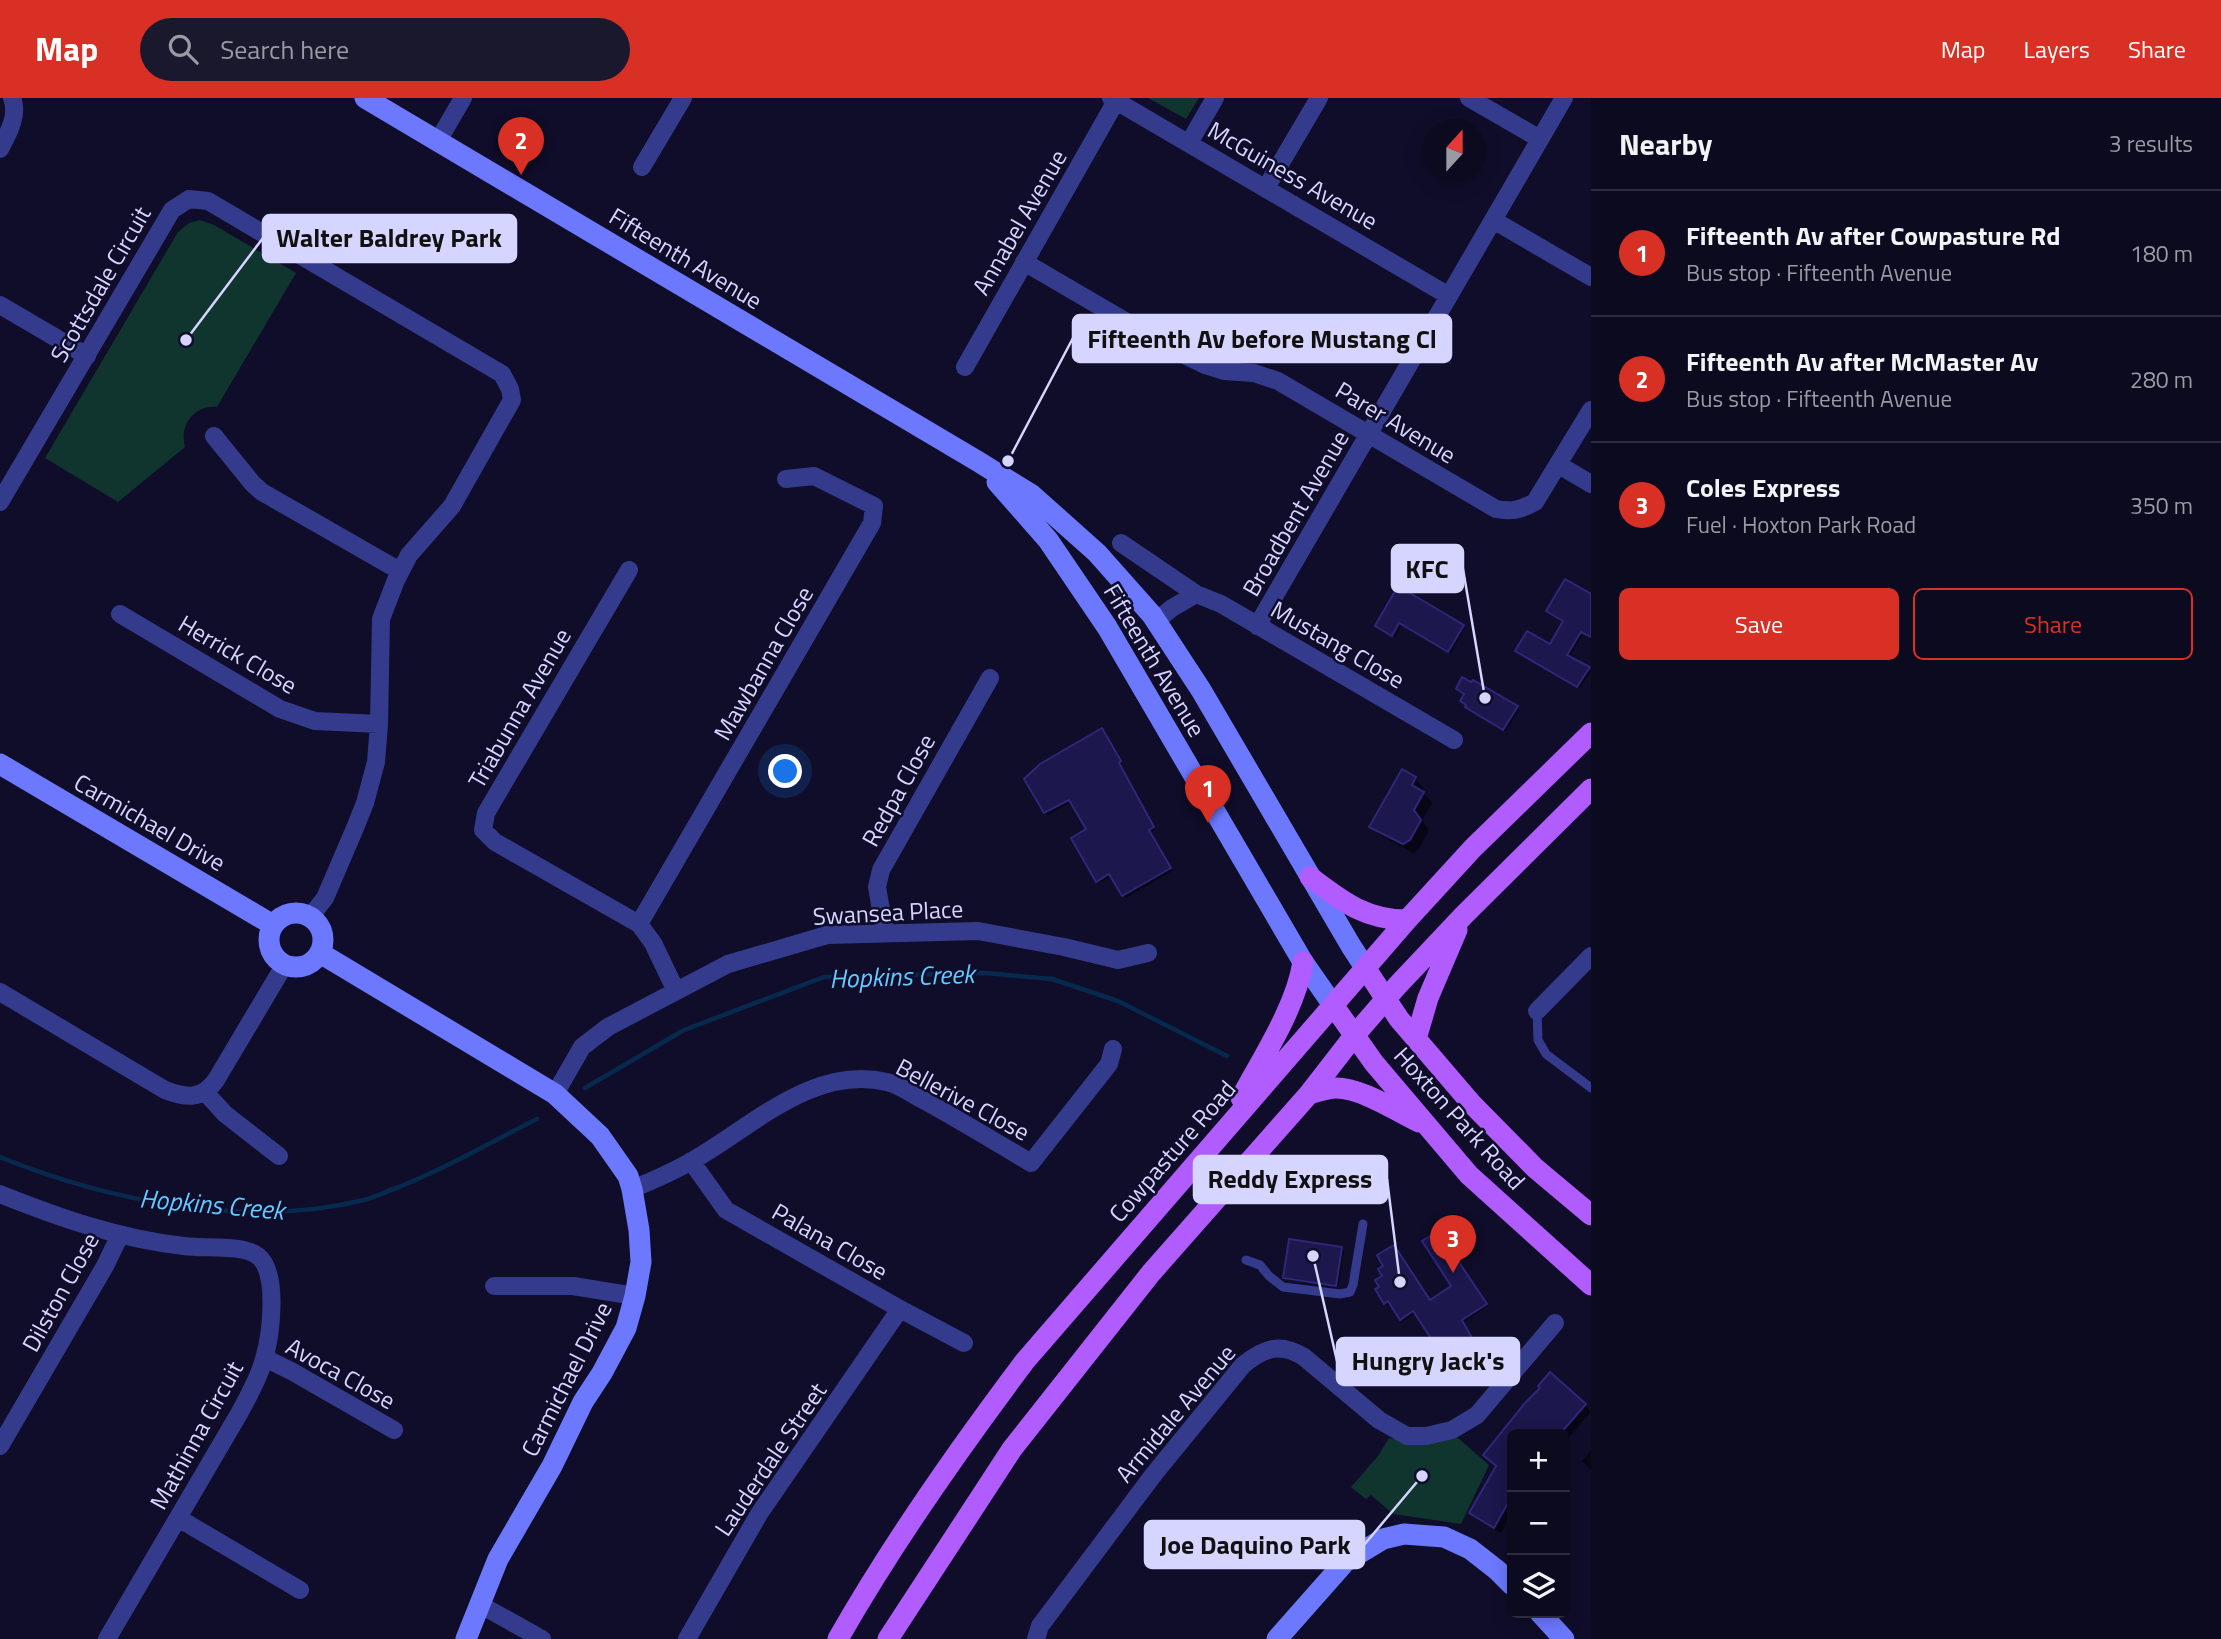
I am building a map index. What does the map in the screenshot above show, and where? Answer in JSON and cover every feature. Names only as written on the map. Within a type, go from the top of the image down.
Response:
[{"type":"main road","name":"Fifteenth Avenue","points":[[365,98],[1031,495],[1097,553],[1156,621],[1201,690],[1366,969]]},
{"type":"main road","name":"Fifteenth Avenue","points":[[979,462],[1048,540],[1107,627],[1303,962],[1333,1005]]},
{"type":"main road","name":"Cowpasture Road","points":[[838,1639],[887,1555],[1025,1361],[1407,920],[1473,848],[1591,733]]},
{"type":"main road","name":"Carmichael Drive","points":[[0,764],[274,925]]},
{"type":"main road","points":[[888,1639],[1012,1449],[1151,1273],[1309,1094],[1386,999],[1464,915],[1591,789]]},
{"type":"main road","points":[[1310,877],[1345,904],[1372,916],[1388,920],[1407,920]]},
{"type":"main road","points":[[288,914],[310,917],[322,932],[320,953],[306,965],[299,967],[285,964],[273,955],[270,947],[270,933],[274,925],[279,918],[288,914]]},
{"type":"main road","points":[[1416,1040],[1428,998],[1464,915]]},
{"type":"main road","name":"Carmichael Drive","points":[[320,953],[555,1094],[600,1136],[628,1177],[632,1189],[641,1246],[639,1279],[626,1328],[502,1552],[466,1639]]},
{"type":"main road","points":[[1222,1133],[1293,998],[1300,981],[1303,962]]},
{"type":"main road","name":"Hoxton Park Road","points":[[1366,969],[1399,1019],[1471,1103],[1526,1158],[1591,1215]]},
{"type":"main road","name":"Hoxton Park Road","points":[[1333,1005],[1374,1063],[1469,1175],[1591,1284]]},
{"type":"main road","points":[[1309,1094],[1334,1088],[1349,1090],[1427,1126]]},
{"type":"main road","points":[[1277,1639],[1345,1562],[1383,1539],[1404,1534],[1444,1537],[1470,1549],[1507,1580]]},
{"type":"main road","points":[[1545,1618],[1564,1639]]},
{"type":"street","points":[[0,149],[14,117],[15,105],[12,98]]},
{"type":"street","points":[[438,141],[463,98]]},
{"type":"street","points":[[642,167],[683,98]]},
{"type":"street","points":[[1189,143],[1215,98]]},
{"type":"street","points":[[1266,188],[1319,98]]},
{"type":"street","points":[[1469,98],[1540,139]]},
{"type":"street","name":"Broadbent Avenue","points":[[1257,625],[1564,98]]},
{"type":"street","name":"McGuiness Avenue","points":[[1114,100],[1449,296]]},
{"type":"street","name":"Annabel Avenue","points":[[965,367],[1114,100]]},
{"type":"street","name":"Scottsdale Circuit","points":[[0,502],[172,210],[189,199],[208,201],[502,374],[512,400],[452,506],[409,555],[381,619],[376,762],[365,803],[325,898],[310,917]]},
{"type":"street","points":[[1493,220],[1591,276]]},
{"type":"street","name":"Parer Avenue","points":[[1024,262],[1205,365],[1254,373],[1278,381],[1496,509],[1510,511],[1535,502],[1591,410]]},
{"type":"street","points":[[0,305],[87,356]]},
{"type":"street","points":[[214,436],[262,492],[400,572]]},
{"type":"street","points":[[1559,466],[1591,484]]},
{"type":"street","name":"Mawbanna Close","points":[[639,925],[872,523],[874,506],[814,477],[786,479]]},
{"type":"street","name":"Mustang Close","points":[[1121,543],[1196,594],[1220,604],[1454,740]]},
{"type":"street","name":"Triabunna Avenue","points":[[629,570],[486,813],[483,830],[495,842],[639,925],[653,943],[676,991]]},
{"type":"street","points":[[1156,621],[1196,594]]},
{"type":"street","name":"Herrick Close","points":[[120,614],[280,709],[315,721],[379,724]]},
{"type":"street","name":"Redpa Close","points":[[885,933],[877,887],[881,870],[990,678]]},
{"type":"street","name":"Swansea Place","points":[[555,1094],[582,1047],[608,1027],[728,964],[827,935],[978,931],[1118,960],[1148,953]]},
{"type":"street","points":[[1536,1011],[1591,956]]},
{"type":"street","points":[[0,992],[166,1090],[188,1096],[205,1093],[216,1080],[285,964]]},
{"type":"street","name":"Bellerive Close","points":[[632,1189],[691,1161],[797,1096],[842,1080],[889,1082],[1031,1163],[1109,1064],[1113,1049]]},
{"type":"street","points":[[205,1093],[225,1114],[279,1156]]},
{"type":"street","name":"Palana Close","points":[[691,1161],[726,1210],[900,1310],[964,1343]]},
{"type":"street","name":"Mathinna Circuit","points":[[0,1194],[73,1222],[120,1235],[186,1247],[243,1250],[257,1256],[267,1271],[271,1318],[265,1358],[259,1376],[107,1639]]},
{"type":"street","name":"Dilston Close","points":[[0,1446],[105,1266],[120,1235]]},
{"type":"street","points":[[494,1286],[573,1286],[635,1296]]},
{"type":"street","name":"Lauderdale Street","points":[[687,1639],[759,1514],[900,1310]]},
{"type":"street","name":"Armidale Avenue","points":[[1036,1639],[1040,1626],[1154,1474],[1243,1365],[1257,1353],[1275,1348],[1290,1349],[1304,1357],[1379,1420],[1407,1436],[1426,1436],[1452,1430],[1477,1415],[1555,1323]]},
{"type":"street","name":"Avoca Close","points":[[265,1358],[394,1430]]},
{"type":"street","points":[[178,1518],[300,1590]]},
{"type":"street","points":[[479,1604],[542,1639]]},
{"type":"lane","points":[[1536,1011],[1539,1044],[1546,1054],[1591,1088]]},
{"type":"lane","points":[[1246,1259],[1260,1265],[1283,1287],[1340,1294],[1349,1292],[1353,1285],[1363,1224]]},
{"type":"green space","points":[[1148,98],[1199,98],[1186,119]]},
{"type":"green space","points":[[200,220],[214,225],[296,273],[217,407],[201,409],[195,413],[186,424],[185,447],[118,502],[45,458],[178,232],[189,223]]},
{"type":"green space","points":[[1389,1438],[1417,1444],[1458,1438],[1489,1465],[1461,1524],[1393,1514],[1371,1495],[1366,1499],[1351,1487],[1378,1456]]},
{"type":"building","points":[[1565,579],[1591,594],[1591,637],[1581,632],[1567,655],[1590,667],[1577,687],[1515,651],[1527,631],[1550,644],[1563,621],[1546,611]]},
{"type":"building","points":[[1398,586],[1464,625],[1448,652],[1399,623],[1392,636],[1375,626]]},
{"type":"building","points":[[1462,677],[1471,682],[1473,680],[1518,706],[1503,730],[1465,707],[1460,701],[1464,694],[1456,689]]},
{"type":"building","points":[[1102,728],[1154,827],[1149,830],[1171,868],[1122,896],[1109,874],[1096,882],[1071,838],[1086,829],[1069,800],[1044,813],[1024,779],[1040,764]]},
{"type":"building","points":[[1402,769],[1416,777],[1412,785],[1424,792],[1414,810],[1421,820],[1410,840],[1403,844],[1369,827]]},
{"type":"building","points":[[1438,1231],[1487,1304],[1462,1320],[1472,1338],[1444,1358],[1413,1311],[1400,1320],[1388,1301],[1384,1304],[1375,1289],[1379,1287],[1375,1280],[1382,1276],[1378,1269],[1383,1266],[1377,1255],[1394,1245],[1430,1300],[1451,1286],[1422,1241]]},
{"type":"building","points":[[1289,1239],[1342,1247],[1336,1286],[1283,1278]]},
{"type":"building","points":[[1550,1372],[1586,1404],[1564,1429],[1507,1429],[1507,1505],[1494,1528],[1469,1513],[1496,1466],[1483,1455],[1540,1388],[1538,1386]]},
{"type":"waterway","name":"Hopkins Creek","points":[[585,1088],[684,1030],[824,977],[986,973],[1052,979],[1118,1001],[1227,1056]]},
{"type":"waterway","name":"Hopkins Creek","points":[[0,1157],[42,1173],[132,1198],[227,1211],[274,1212],[320,1208],[373,1197],[434,1172],[537,1119]]},
{"type":"place","name":"Fifteenth Av after McMaster Av","points":[[521,175]]},
{"type":"place","name":"Walter Baldrey Park","points":[[186,340]]},
{"type":"place","name":"Fifteenth Av before Mustang Cl","points":[[1008,461]]},
{"type":"place","name":"KFC","points":[[1485,698]]},
{"type":"place","name":"Fifteenth Av after Cowpasture Rd","points":[[1208,823]]},
{"type":"place","name":"Hungry Jack's","points":[[1313,1256]]},
{"type":"place","name":"Coles Express","points":[[1453,1273]]},
{"type":"place","name":"Reddy Express","points":[[1400,1282]]},
{"type":"place","name":"Joe Daquino Park","points":[[1422,1476]]}]
